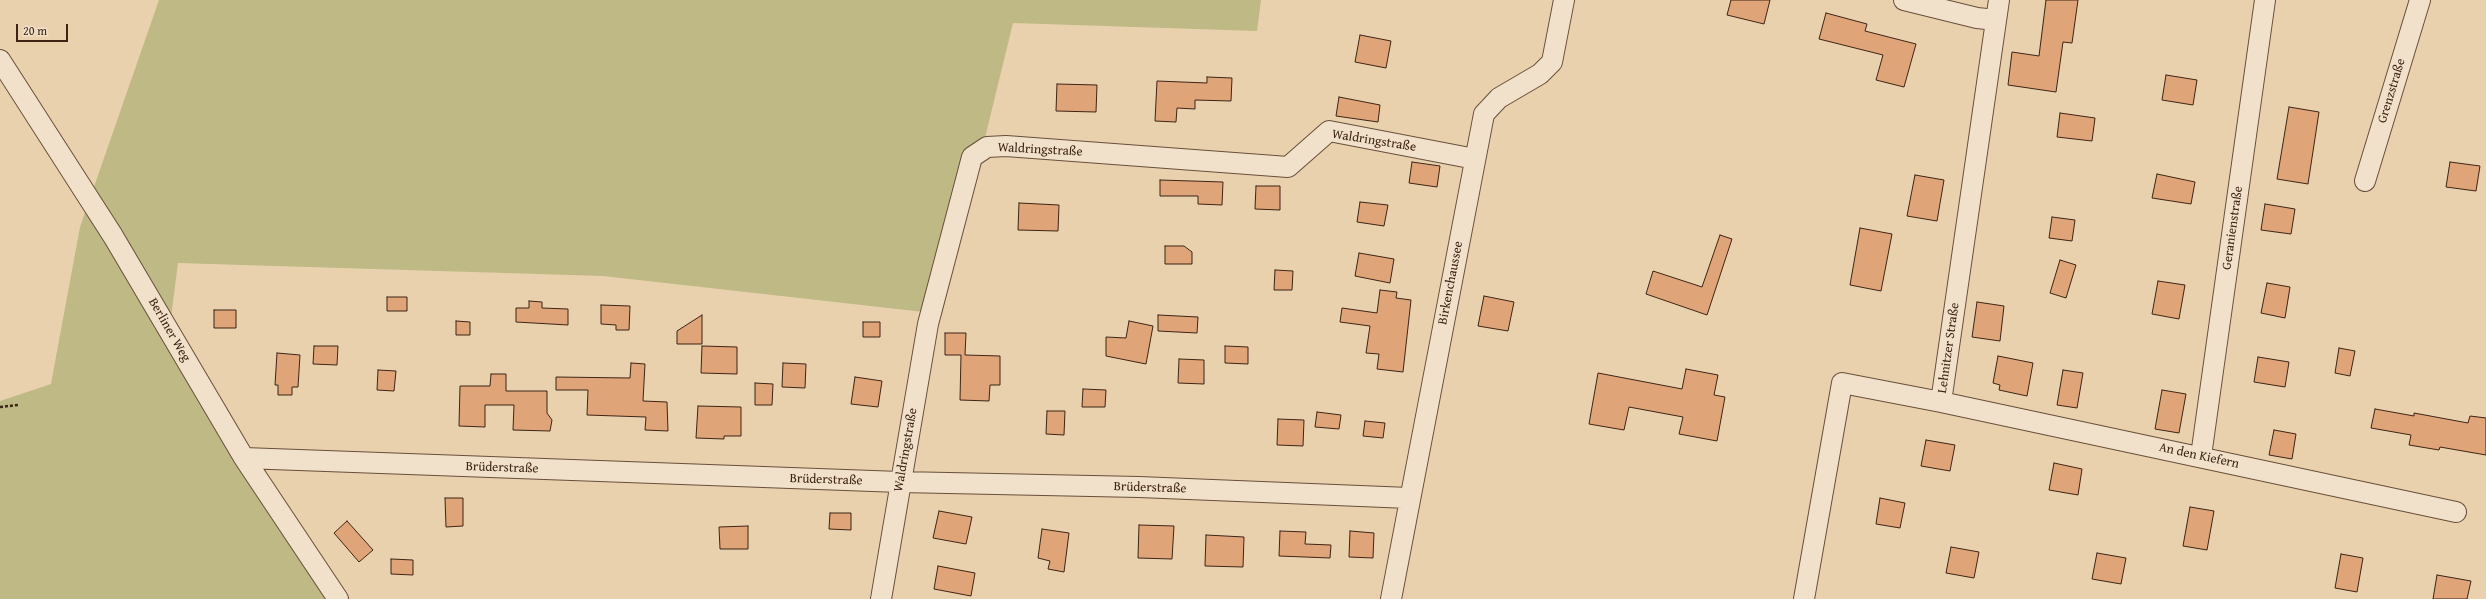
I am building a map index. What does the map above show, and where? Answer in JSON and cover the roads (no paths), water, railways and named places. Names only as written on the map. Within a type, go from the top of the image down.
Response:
[{"type":"street","name":"Birkenchaussee","points":[[1391,599],[1474,159],[1484,114],[1499,98],[1540,74],[1552,62],[1564,0]]},
{"type":"street","points":[[1904,0],[1977,18],[1996,20]]},
{"type":"street","name":"Lehnitzer Straße","points":[[1804,599],[1842,383],[1941,402],[1999,0]]},
{"type":"street","name":"Geranienstraße","points":[[2201,456],[2265,0]]},
{"type":"street","name":"Grenzstraße","points":[[2365,181],[2420,0]]},
{"type":"street","name":"Berliner Weg","points":[[0,60],[113,236],[244,458],[338,599]]},
{"type":"street","name":"Waldringstraße","points":[[881,599],[928,324],[972,157],[986,147],[1006,146],[1288,167],[1329,131],[1474,159]]},
{"type":"street","name":"An den Kiefern","points":[[1941,402],[2201,456],[2456,512]]},
{"type":"street","name":"Brüderstraße","points":[[244,458],[900,482],[1139,487],[1409,498]]}]
